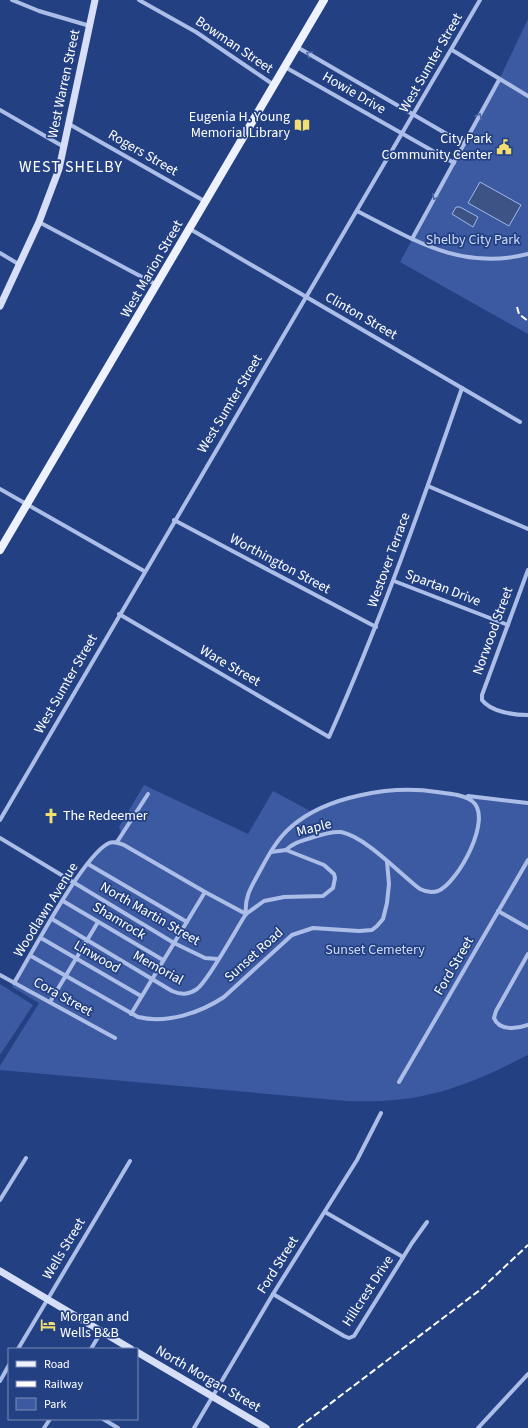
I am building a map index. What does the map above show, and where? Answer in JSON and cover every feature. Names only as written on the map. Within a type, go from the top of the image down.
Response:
[{"type":"main road","name":"West Warren Street","points":[[0,306],[20,265],[54,184],[64,147],[95,0]]},
{"type":"main road","name":"West Marion Street","points":[[0,550],[324,0]]},
{"type":"main road","points":[[0,1271],[129,1348]]},
{"type":"main road","name":"North Morgan Street","points":[[138,1353],[266,1428]]},
{"type":"street","points":[[12,0],[39,11],[90,26]]},
{"type":"street","name":"Bowman Street","points":[[139,0],[196,32],[274,85]]},
{"type":"street","name":"West Sumter Street","points":[[0,820],[144,571],[403,134],[480,0]]},
{"type":"street","name":"Howie Drive","points":[[297,47],[464,144]]},
{"type":"street","points":[[452,50],[499,80],[528,96]]},
{"type":"street","name":"Howie Drive","points":[[285,67],[454,163]]},
{"type":"street","points":[[412,239],[499,80]]},
{"type":"street","points":[[0,110],[64,147]]},
{"type":"street","name":"Rogers Street","points":[[69,124],[206,202]]},
{"type":"street","points":[[357,210],[412,239],[444,253],[471,258],[503,259],[528,254]]},
{"type":"street","points":[[39,222],[157,285]]},
{"type":"street","name":"Clinton Street","points":[[190,228],[520,422]]},
{"type":"street","points":[[0,253],[20,265]]},
{"type":"street","name":"Westover Terrace","points":[[329,737],[394,581],[462,388]]},
{"type":"street","points":[[428,486],[528,529]]},
{"type":"street","points":[[0,489],[144,571]]},
{"type":"street","name":"Worthington Street","points":[[174,520],[376,627]]},
{"type":"street","name":"Norwood Street","points":[[528,570],[484,686],[482,700],[485,704],[498,710],[528,715]]},
{"type":"street","name":"Spartan Drive","points":[[394,581],[508,625]]},
{"type":"street","name":"Ware Street","points":[[119,614],[329,737]]},
{"type":"street","points":[[246,914],[245,903],[248,894],[271,852],[283,835],[301,819],[323,806],[346,799],[382,792],[424,790],[528,803]]},
{"type":"street","points":[[148,794],[117,842],[246,914]]},
{"type":"street","name":"Maple","points":[[286,850],[294,843],[326,834],[340,832],[381,854],[388,862],[424,891],[436,891],[445,887],[458,870],[469,850],[479,825],[478,806],[471,799],[458,795]]},
{"type":"street","name":"North Martin Street","points":[[0,838],[174,943],[205,958],[218,959]]},
{"type":"street","name":"Woodlawn Avenue","points":[[14,983],[74,883],[88,864],[104,847],[117,842]]},
{"type":"street","points":[[246,914],[256,905],[274,898],[323,896],[331,891],[335,878],[332,870],[324,864],[286,850],[271,852]]},
{"type":"street","name":"Ford Street","points":[[399,1082],[528,860]]},
{"type":"street","name":"Sunset Road","points":[[30,956],[131,1014],[145,1019],[159,1019],[202,1010],[218,1001],[236,987],[292,934],[305,929],[317,928],[365,931],[377,926],[383,919],[387,903],[389,884],[388,862]]},
{"type":"street","points":[[88,864],[187,922]]},
{"type":"street","points":[[131,1014],[205,892]]},
{"type":"street","name":"Shamrock","points":[[63,901],[163,960]]},
{"type":"street","points":[[498,911],[528,928]]},
{"type":"street","name":"Memorial","points":[[52,919],[178,994],[190,993],[203,983],[246,914]]},
{"type":"street","points":[[50,1002],[98,922]]},
{"type":"street","name":"Linwood","points":[[41,938],[141,996]]},
{"type":"street","points":[[528,954],[494,1014],[495,1022],[501,1026],[514,1029],[528,1025]]},
{"type":"street","name":"Cora Street","points":[[0,975],[115,1038]]},
{"type":"street","name":"Ford Street","points":[[194,1428],[273,1294],[357,1160],[382,1113]]},
{"type":"street","points":[[0,1200],[26,1158]]},
{"type":"street","name":"Wells Street","points":[[19,1348],[130,1161]]},
{"type":"street","name":"Hillcrest Drive","points":[[273,1294],[349,1338],[354,1336],[360,1329],[403,1257],[325,1212]]},
{"type":"street","points":[[403,1257],[427,1222]]},
{"type":"street","points":[[92,1348],[101,1332]]},
{"type":"street","points":[[0,1381],[8,1367]]},
{"type":"street","points":[[478,1428],[528,1374]]},
{"type":"street","points":[[105,1420],[118,1428]]},
{"type":"green space","name":"Shelby City Park","points":[[528,19],[528,334],[400,262],[499,80]]},
{"type":"green space","name":"Sunset Cemetery","points":[[144,785],[248,834],[273,791],[312,812],[352,798],[398,790],[425,790],[528,803],[528,1055],[483,1077],[441,1092],[397,1100],[373,1101],[347,1101],[0,1070],[0,1066],[39,1003],[12,987],[74,883],[99,851],[122,835],[119,827]]},
{"type":"green space","points":[[0,984],[33,1005],[0,1055]]},
{"type":"shaded area","points":[[480,182],[521,205],[509,226],[468,203]]},
{"type":"shaded area","points":[[456,207],[460,207],[478,217],[473,227],[452,214]]},
{"type":"railway","points":[[517,307],[519,314],[528,321]]},
{"type":"railway","points":[[298,1428],[480,1290],[528,1245]]},
{"type":"place","name":"Eugenia H. Young Memorial Library","points":[[302,125]]},
{"type":"place","name":"City Park Community Center","points":[[504,147]]},
{"type":"place","name":"The Redeemer","points":[[51,816]]},
{"type":"place","name":"Morgan and Wells B&B","points":[[48,1325]]},
{"type":"district","name":"WEST SHELBY","points":[[71,167]]}]
